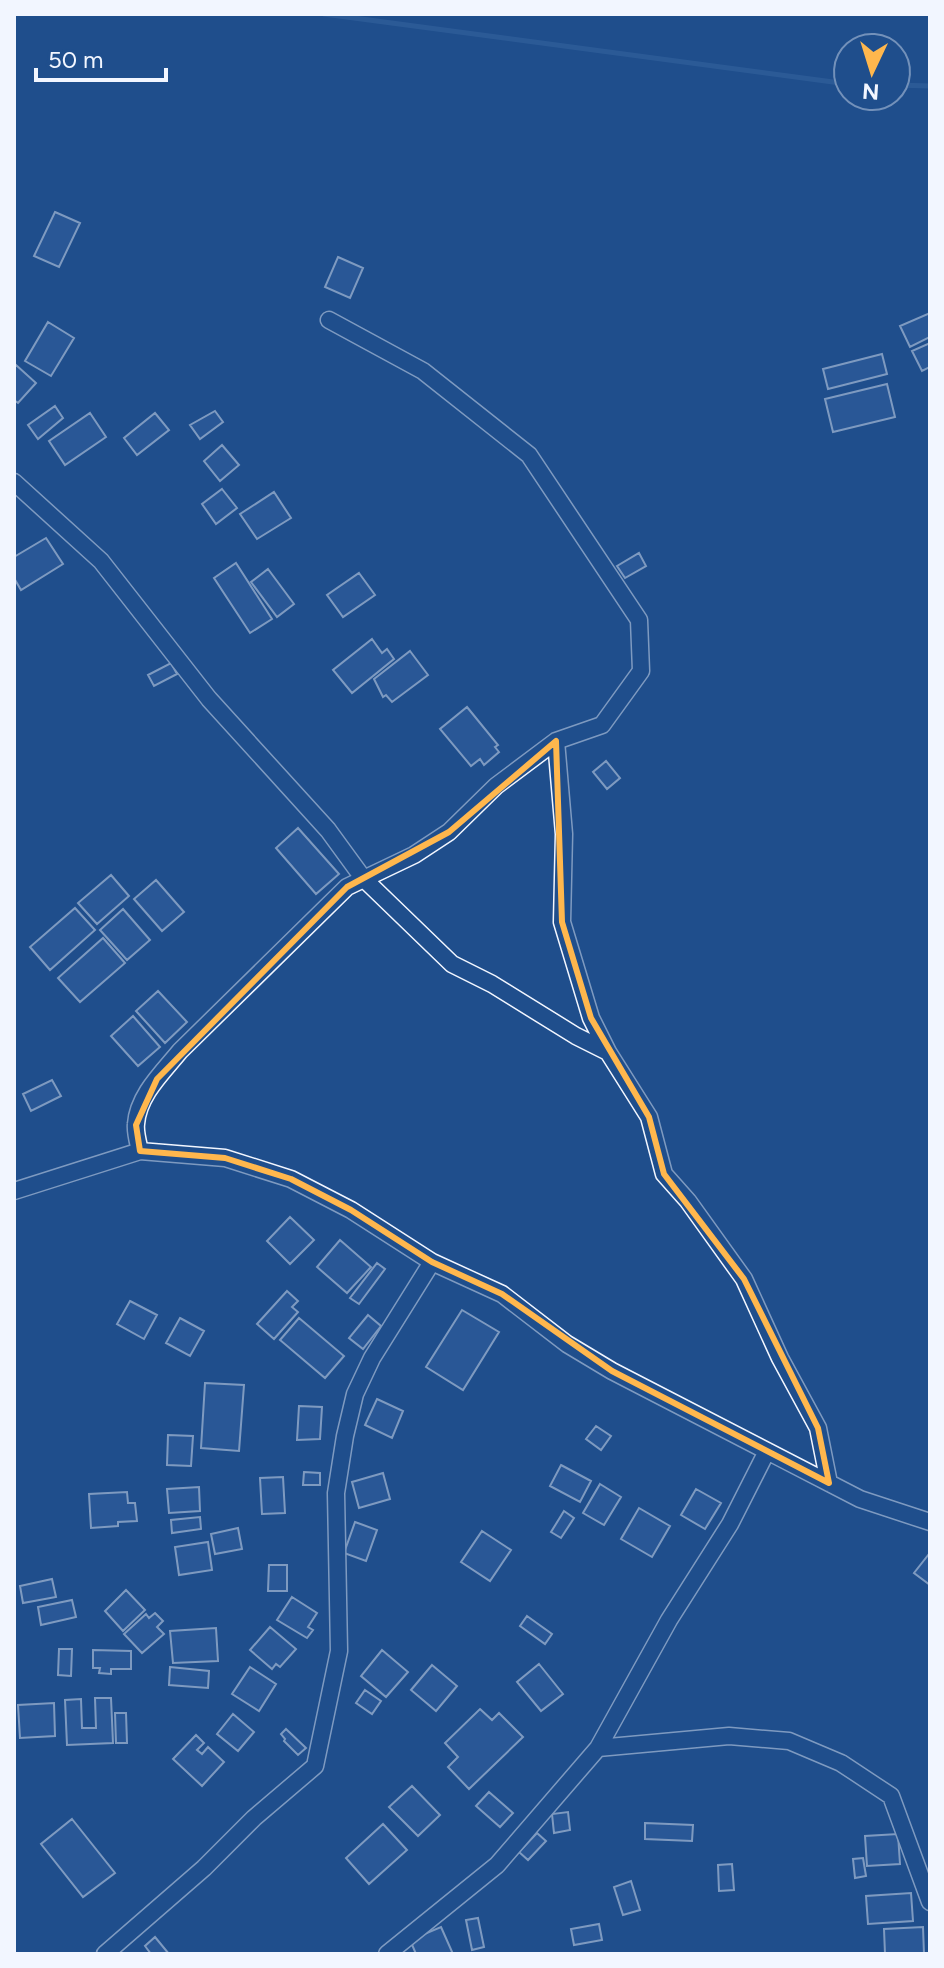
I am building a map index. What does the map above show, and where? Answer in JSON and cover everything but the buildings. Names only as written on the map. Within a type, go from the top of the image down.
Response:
[{"type":"street","points":[[140,1151],[136,1125],[142,1099],[180,1051],[347,887],[414,855],[449,832],[496,786],[556,741],[602,725],[641,671],[639,620],[529,455],[423,371],[329,320]]},
{"type":"street","points":[[14,482],[101,561],[209,699],[328,830],[363,878],[452,964],[608,1052]]},
{"type":"street","points":[[556,741],[564,848],[562,922],[591,1018],[608,1052],[649,1117],[664,1174],[688,1201],[744,1279],[780,1358],[818,1428],[829,1483]]},
{"type":"street","points":[[14,1191],[140,1151],[225,1158],[291,1179],[351,1210],[432,1262],[502,1294],[567,1344],[612,1371],[860,1499],[930,1522]]},
{"type":"street","points":[[105,1954],[315,1766],[339,1651],[336,1493],[345,1436],[355,1394],[372,1358],[432,1262]]},
{"type":"street","points":[[387,1954],[497,1865],[598,1748],[669,1620],[730,1524],[767,1451]]},
{"type":"street","points":[[598,1748],[729,1736],[789,1741],[841,1763],[891,1796],[930,1902]]},
{"type":"highlighted area","points":[[556,741],[562,922],[591,1018],[649,1117],[664,1174],[744,1279],[818,1428],[829,1483],[612,1371],[502,1294],[432,1262],[351,1210],[291,1179],[225,1158],[140,1151],[136,1125],[157,1079],[347,887],[449,832]]},
{"type":"waterway","points":[[324,14],[832,82]]},
{"type":"waterway","points":[[912,85],[930,86]]}]
